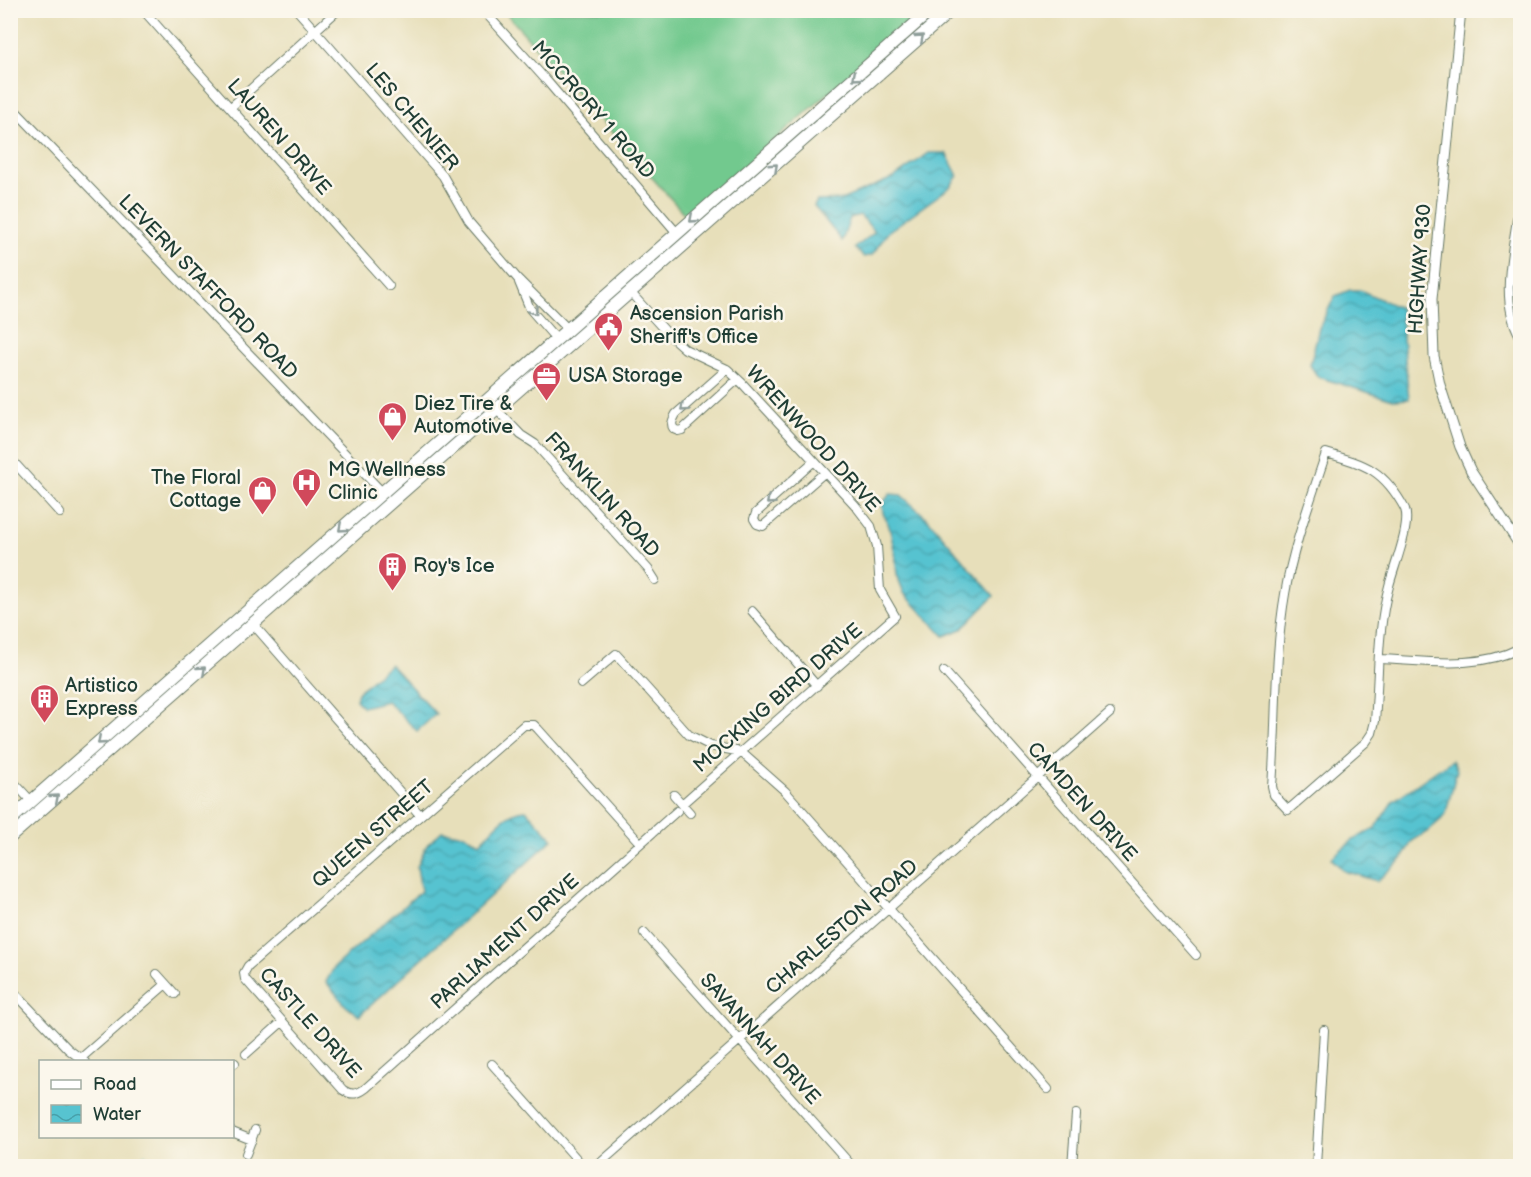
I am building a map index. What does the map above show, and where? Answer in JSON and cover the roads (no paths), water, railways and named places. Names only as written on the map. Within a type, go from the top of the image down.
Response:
[{"type":"main road","points":[[476,429],[488,410],[556,340],[931,10]]},
{"type":"main road","points":[[10,837],[498,411],[951,10]]},
{"type":"main road","points":[[721,213],[724,199],[748,178],[762,158]]},
{"type":"main road","points":[[631,293],[642,275],[678,243],[677,233]]},
{"type":"main road","points":[[10,820],[383,492],[564,343],[568,329]]},
{"type":"main road","points":[[357,533],[362,520],[383,500],[383,492]]},
{"type":"main road","points":[[272,608],[277,592],[291,580],[301,566]]},
{"type":"main road","points":[[10,829],[33,808],[31,801]]},
{"type":"street","name":"LAUREN DRIVE","points":[[143,10],[389,286]]},
{"type":"street","name":"LES CHENIER","points":[[297,10],[444,176],[469,222],[517,278],[568,329]]},
{"type":"street","points":[[231,107],[338,10]]},
{"type":"street","name":"MCCRORY 1 ROAD","points":[[483,10],[677,233]]},
{"type":"street","name":"HIGHWAY 930","points":[[1461,10],[1432,300],[1434,356],[1440,385],[1460,447],[1471,471],[1521,546]]},
{"type":"street","name":"LEVERN STAFFORD ROAD","points":[[10,105],[383,492]]},
{"type":"street","points":[[1521,188],[1509,305],[1513,324],[1521,336]]},
{"type":"street","name":"LES CHENIER","points":[[517,278],[530,309],[556,340]]},
{"type":"street","name":"WRENWOOD DRIVE","points":[[631,293],[668,334],[685,349],[727,369],[738,379],[855,505],[871,526],[877,546],[880,590],[895,616]]},
{"type":"street","points":[[727,369],[676,414],[672,421],[674,430],[682,430],[738,379]]},
{"type":"street","name":"FRANKLIN ROAD","points":[[498,411],[566,476],[648,569],[655,580]]},
{"type":"street","points":[[1326,453],[1377,471],[1389,482],[1407,514],[1406,528],[1383,610],[1380,659],[1372,733],[1366,742],[1288,810],[1274,795],[1272,786],[1279,639],[1289,573],[1326,453]]},
{"type":"street","points":[[10,458],[60,513]]},
{"type":"street","points":[[813,462],[756,513],[754,519],[757,524],[764,526],[824,473]]},
{"type":"street","points":[[752,611],[818,686]]},
{"type":"street","name":"MOCKING BIRD DRIVE","points":[[680,808],[895,616]]},
{"type":"street","points":[[254,624],[420,815]]},
{"type":"street","points":[[1380,659],[1472,662],[1499,658],[1521,648]]},
{"type":"street","points":[[581,684],[616,654],[689,735],[711,746],[741,752],[785,791],[1048,1089]]},
{"type":"street","name":"CAMDEN DRIVE","points":[[944,671],[1196,955]]},
{"type":"street","name":"CHARLESTON ROAD","points":[[597,1167],[1110,712]]},
{"type":"street","name":"QUEEN STREET","points":[[244,973],[248,966],[519,728],[528,724],[538,729],[640,843]]},
{"type":"street","points":[[10,778],[31,801]]},
{"type":"street","points":[[674,795],[680,808],[690,813]]},
{"type":"street","name":"PARLIAMENT DRIVE","points":[[353,1094],[366,1088],[680,808]]},
{"type":"street","name":"SAVANNAH DRIVE","points":[[644,933],[852,1167]]},
{"type":"street","name":"CASTLE DRIVE","points":[[244,973],[248,985],[343,1090],[353,1094]]},
{"type":"street","points":[[157,974],[175,994]]},
{"type":"street","points":[[10,988],[82,1060],[166,984]]},
{"type":"street","points":[[246,1054],[282,1022]]},
{"type":"street","points":[[1316,1167],[1324,1030]]},
{"type":"street","points":[[492,1064],[583,1167]]},
{"type":"street","points":[[1072,1167],[1076,1114]]},
{"type":"street","points":[[246,1154],[255,1130]]},
{"type":"street","points":[[234,1133],[252,1140]]},
{"type":"water","points":[[929,153],[946,153],[958,176],[949,188],[889,231],[872,255],[864,257],[855,248],[875,232],[860,215],[850,218],[842,241],[814,206],[817,201],[841,200],[893,178]]},
{"type":"water","points":[[1350,290],[1360,290],[1400,308],[1409,399],[1393,400],[1318,377],[1310,365],[1319,328],[1335,296]]},
{"type":"water","points":[[890,494],[901,495],[928,519],[994,596],[962,629],[944,636],[904,593],[897,575],[889,526],[883,513],[882,504]]},
{"type":"water","points":[[390,664],[436,714],[417,731],[387,701],[363,707],[356,700],[358,692]]},
{"type":"water","points":[[1452,760],[1457,770],[1445,816],[1427,832],[1412,841],[1402,859],[1377,881],[1344,871],[1331,858],[1353,840],[1375,828],[1393,801]]},
{"type":"water","points":[[526,810],[553,839],[359,1016],[346,1006],[326,982],[335,966],[421,891],[417,867],[427,845],[442,831],[466,835],[480,843],[506,817]]},
{"type":"waterway","points":[[130,1166],[145,1155]]},
{"type":"place","name":"Ascension Parish Sheriff's Office","points":[[609,352]]},
{"type":"place","name":"USA Storage","points":[[547,402]]},
{"type":"place","name":"Diez Tire & Automotive","points":[[393,442]]},
{"type":"place","name":"MG Wellness Clinic","points":[[307,508]]},
{"type":"place","name":"The Floral Cottage","points":[[262,516]]},
{"type":"place","name":"Roy's Ice","points":[[392,592]]},
{"type":"place","name":"Artistico Express","points":[[44,724]]}]
